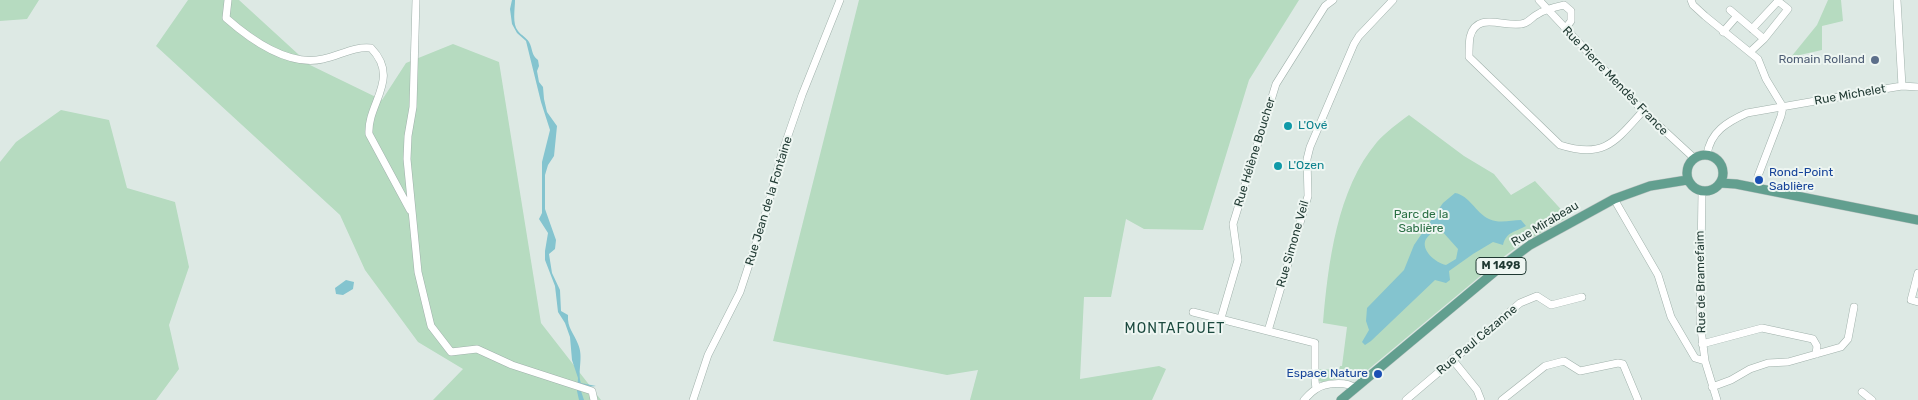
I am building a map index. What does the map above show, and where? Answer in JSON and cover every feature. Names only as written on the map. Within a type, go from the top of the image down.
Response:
[{"type":"main road","points":[[1707,155],[1713,157],[1722,166],[1723,178],[1712,190],[1702,192],[1693,188],[1687,180],[1687,168],[1694,158],[1707,155]]},
{"type":"main road","name":"Rue Mirabeau","points":[[1341,400],[1498,269],[1530,245],[1650,186],[1687,180]]},
{"type":"main road","points":[[1720,183],[1736,184],[1918,220]]},
{"type":"street","points":[[228,0],[226,18],[246,35],[296,60],[308,62],[321,60],[362,47],[371,48],[378,55],[382,63],[382,92],[369,124],[369,134],[412,215]]},
{"type":"street","points":[[416,0],[413,107],[408,136],[407,159],[418,272],[431,326],[451,352],[477,349],[546,378],[586,388],[592,391],[594,400]]},
{"type":"street","name":"Rue Jean de la Fontaine","points":[[695,399],[708,356],[740,292],[799,104],[840,0]]},
{"type":"street","name":"Rue Hélène Boucher","points":[[1221,318],[1238,260],[1233,224],[1276,84],[1325,6],[1333,0]]},
{"type":"street","name":"Rue Simone Veil","points":[[1268,331],[1308,196],[1307,159],[1310,147],[1354,44],[1359,36],[1393,0]]},
{"type":"street","name":"Rue Pierre Mendès France","points":[[1539,0],[1643,112],[1694,158]]},
{"type":"street","points":[[1691,0],[1693,6],[1758,59],[1766,79],[1783,107],[1758,176]]},
{"type":"street","points":[[1897,0],[1902,86]]},
{"type":"street","points":[[1750,52],[1764,39],[1788,8],[1778,1],[1752,29]]},
{"type":"street","points":[[1565,29],[1571,21],[1571,11],[1564,2],[1538,14],[1527,23],[1516,25],[1491,21],[1479,24],[1470,36],[1469,57],[1560,145],[1576,150],[1602,149],[1620,137],[1643,112]]},
{"type":"street","points":[[1730,10],[1764,39]]},
{"type":"street","points":[[1723,32],[1737,16]]},
{"type":"street","name":"Rue Michelet","points":[[1707,155],[1708,148],[1718,130],[1730,120],[1747,113],[1902,86],[1918,87]]},
{"type":"street","name":"Rue de Bramefaim","points":[[1702,192],[1699,302],[1702,344],[1705,361],[1717,400]]},
{"type":"street","points":[[1616,203],[1658,275],[1671,317],[1695,358],[1705,361]]},
{"type":"street","points":[[1918,272],[1911,300],[1918,302]]},
{"type":"street","name":"Rue Paul Cézanne","points":[[1406,400],[1520,303],[1537,296],[1551,304],[1582,297]]},
{"type":"street","points":[[1712,386],[1731,380],[1768,363],[1788,362],[1841,347],[1848,338],[1854,307]]},
{"type":"street","points":[[1192,312],[1315,343],[1316,389]]},
{"type":"street","points":[[1702,344],[1762,328],[1813,339],[1817,346],[1816,354]]},
{"type":"street","points":[[1452,359],[1477,390],[1481,400]]},
{"type":"street","points":[[1502,400],[1545,366],[1564,362],[1580,371],[1618,363],[1623,364],[1638,400]]},
{"type":"street","points":[[1304,400],[1316,389],[1345,383],[1355,388]]},
{"type":"street","points":[[1862,392],[1872,400]]},
{"type":"green space","points":[[0,0],[39,0],[27,19],[0,21]]},
{"type":"green space","points":[[188,0],[239,0],[310,65],[382,100],[406,63],[453,44],[499,62],[541,323],[601,400],[433,400],[463,369],[418,342],[365,270],[340,215],[156,46]]},
{"type":"green space","points":[[859,0],[1299,0],[1249,80],[1203,230],[1144,229],[1126,219],[1111,297],[1084,297],[1080,379],[1159,366],[1166,369],[1152,400],[970,400],[978,370],[947,375],[773,341]]},
{"type":"green space","points":[[1828,0],[1841,0],[1843,21],[1822,26],[1822,50],[1791,57],[1817,25]]},
{"type":"green space","points":[[61,110],[109,120],[127,188],[175,202],[189,267],[169,325],[179,369],[156,400],[0,400],[0,162],[16,142]]},
{"type":"green space","name":"Parc de la Sablière","points":[[1409,115],[1464,156],[1494,174],[1511,195],[1535,181],[1568,217],[1521,244],[1502,258],[1364,373],[1322,382],[1319,381],[1318,369],[1339,370],[1340,366],[1342,366],[1347,327],[1323,323],[1332,252],[1344,204],[1352,182],[1363,161],[1388,131]]},
{"type":"water","points":[[512,0],[515,0],[514,20],[516,28],[527,39],[533,54],[538,60],[539,66],[537,71],[539,82],[543,87],[547,112],[557,126],[554,156],[548,165],[545,175],[545,209],[556,240],[555,249],[549,254],[552,273],[560,290],[561,311],[568,315],[570,327],[580,349],[581,383],[596,386],[580,388],[584,400],[579,400],[577,391],[578,378],[572,360],[570,337],[565,323],[558,312],[555,286],[545,260],[548,233],[539,219],[542,213],[542,162],[550,130],[526,41],[517,33],[512,24],[510,9]]},
{"type":"water","points":[[1455,193],[1460,194],[1489,219],[1501,222],[1521,220],[1526,226],[1506,237],[1503,245],[1493,242],[1449,271],[1450,280],[1446,283],[1435,280],[1365,345],[1362,342],[1369,330],[1366,321],[1367,308],[1404,270],[1414,245],[1443,203]],"holes":[[[1434,229],[1441,230],[1458,249],[1456,259],[1446,265],[1434,259],[1425,247],[1426,239]]]},
{"type":"water","points":[[346,280],[354,282],[353,289],[343,295],[336,294],[335,288]]},
{"type":"place","name":"Romain Rolland","points":[[1875,60]]},
{"type":"place","name":"L'Ové","points":[[1288,126]]},
{"type":"place","name":"L'Ozen","points":[[1278,166]]},
{"type":"place","name":"Rond-Point Sablière","points":[[1759,180]]},
{"type":"place","name":"Espace Nature","points":[[1378,374]]},
{"type":"district","name":"MONTAFOUET","points":[[1175,329]]}]
